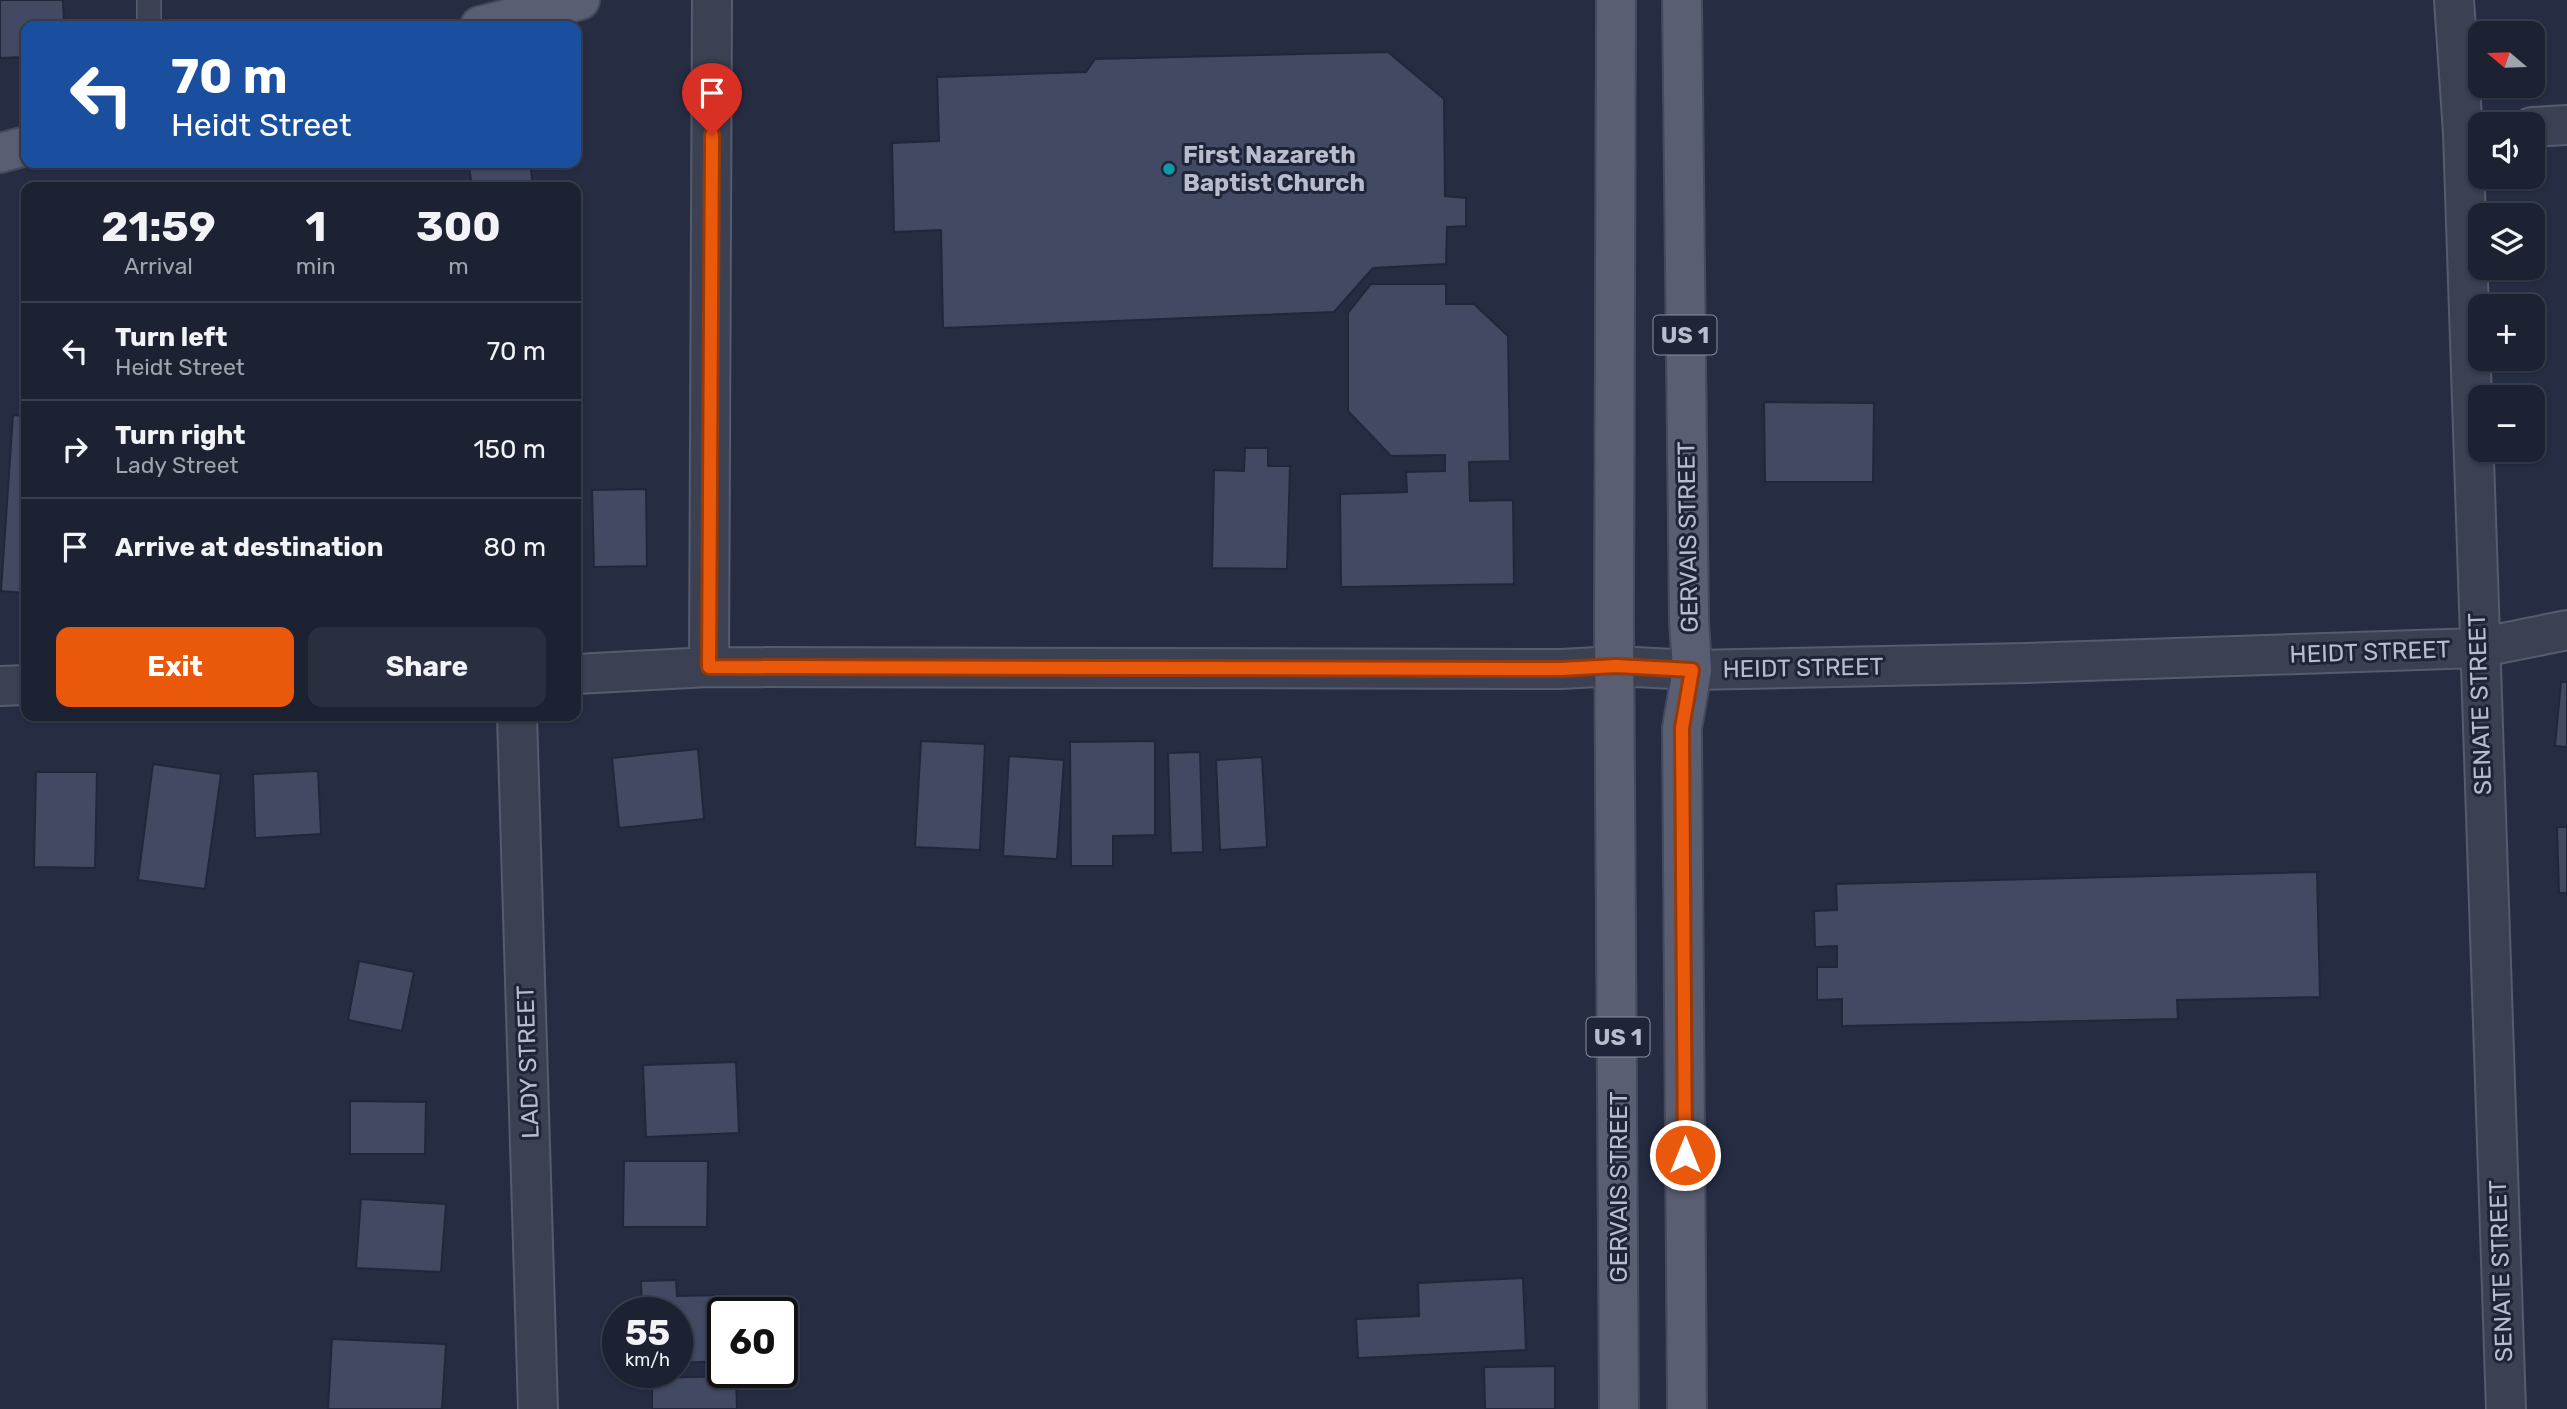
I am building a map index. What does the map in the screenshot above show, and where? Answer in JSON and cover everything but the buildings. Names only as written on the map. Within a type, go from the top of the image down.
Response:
[{"type":"main road","points":[[499,21],[580,0]]},
{"type":"main road","name":"GERVAIS STREET","points":[[1616,0],[1619,1409]]},
{"type":"main road","name":"GERVAIS STREET","points":[[1682,0],[1689,621],[1692,670],[1682,728],[1687,1409]]},
{"type":"main road","points":[[0,153],[21,147]]},
{"type":"street","points":[[709,667],[712,0]]},
{"type":"street","name":"SENATE STREET","points":[[2454,0],[2468,112]]},
{"type":"street","points":[[2545,126],[2567,125]]},
{"type":"street","name":"SENATE STREET","points":[[2472,189],[2478,648],[2506,1409]]},
{"type":"street","name":"HEIDT STREET","points":[[581,674],[709,667],[1561,669],[1616,666],[1692,670],[2198,659],[2478,648],[2567,629]]},
{"type":"street","points":[[0,686],[21,685]]},
{"type":"street","name":"LADY STREET","points":[[517,721],[538,1409]]},
{"type":"lane","points":[[149,0],[149,21]]},
{"type":"place","name":"First Nazareth Baptist Church","points":[[1169,169]]},
{"type":"route","points":[[712,135],[709,667],[1561,669],[1616,666],[1692,670],[1682,728],[1685,1155]]}]
